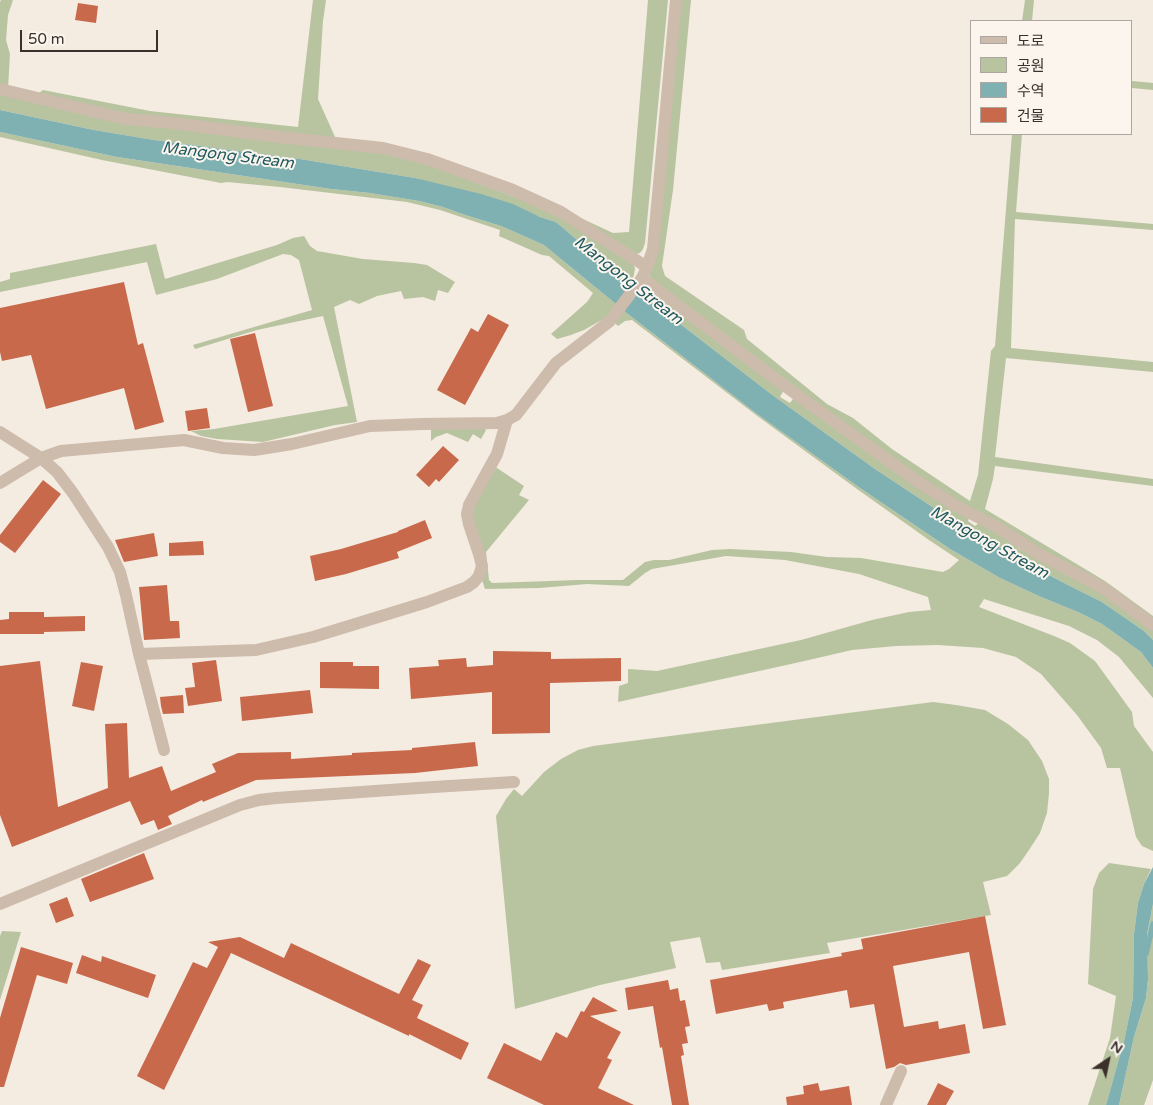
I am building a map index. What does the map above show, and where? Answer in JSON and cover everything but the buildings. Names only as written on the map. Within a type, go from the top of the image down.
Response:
[{"type":"street","points":[[0,483],[41,458],[61,452],[184,440],[223,448],[254,450],[292,444],[370,426],[497,423],[516,415],[556,363],[610,321],[642,277],[652,249],[676,0]]},
{"type":"street","points":[[0,90],[126,119],[383,148],[427,159],[513,190],[561,212],[642,277],[782,384],[914,479],[956,506],[999,528],[1037,553],[1103,588],[1153,625]]},
{"type":"street","points":[[139,654],[256,650],[313,637],[427,602],[467,587],[480,576],[482,566],[468,524],[467,514],[497,454],[507,420]]},
{"type":"street","points":[[0,432],[41,458],[57,472],[108,547],[120,572],[164,750]]},
{"type":"street","points":[[0,904],[240,805],[259,800],[514,782]]},
{"type":"street","points":[[886,1105],[901,1070]]},
{"type":"green space","points":[[1,0],[13,0],[8,15],[6,40],[10,54],[8,89],[0,87]]},
{"type":"green space","points":[[313,0],[326,0],[318,99],[336,139],[162,120],[35,96],[43,90],[150,111],[298,127]]},
{"type":"green space","points":[[648,0],[668,0],[645,243],[640,253],[636,254],[570,213],[613,233],[629,232]]},
{"type":"green space","points":[[677,0],[691,0],[673,190],[662,266],[665,276],[744,330],[747,339],[827,404],[853,418],[892,449],[970,501],[978,475],[991,351],[995,346],[1012,135],[1022,135],[1016,212],[1153,224],[1153,230],[1015,219],[1011,348],[1153,362],[1153,372],[1006,358],[995,457],[1153,479],[1153,486],[995,466],[985,509],[1105,581],[1153,616],[1153,621],[919,479],[652,280],[649,274]]},
{"type":"green space","points":[[1025,0],[1034,0],[1032,20],[1022,20]]},
{"type":"green space","points":[[1133,81],[1153,83],[1153,90],[1133,88]]},
{"type":"green space","points":[[0,92],[55,106],[334,145],[411,158],[560,214],[632,262],[635,268],[634,275],[630,285],[556,222],[415,178],[300,159],[154,140],[94,130],[0,110]]},
{"type":"green space","points":[[0,132],[117,157],[331,189],[370,193],[443,207],[501,226],[544,245],[616,304],[607,317],[584,330],[557,339],[551,334],[587,302],[593,293],[549,256],[542,255],[499,236],[500,230],[440,210],[407,202],[280,187],[221,183],[102,160],[0,137]]},
{"type":"green space","points":[[304,236],[310,246],[317,251],[363,259],[427,265],[455,282],[448,293],[438,290],[435,301],[423,297],[404,299],[401,291],[377,296],[359,304],[350,300],[334,307],[357,422],[335,425],[263,442],[217,439],[201,436],[191,431],[214,429],[348,406],[323,316],[257,330],[195,349],[193,345],[312,310],[299,260],[291,255],[283,254],[217,279],[156,295],[147,262],[0,292],[0,282],[10,279],[10,273],[156,244],[165,279]]},
{"type":"green space","points":[[646,287],[785,388],[780,397],[790,403],[795,396],[969,517],[968,521],[975,526],[980,522],[1018,545],[1018,548],[1107,594],[1153,630],[1153,640],[1144,631],[1102,602],[971,531],[875,469],[771,394],[639,292],[640,289]]},
{"type":"green space","points":[[624,311],[757,414],[860,488],[950,549],[1000,578],[1102,624],[1141,652],[1153,668],[1153,698],[1119,657],[1097,640],[1069,626],[984,599],[979,607],[1070,643],[1095,661],[1132,712],[1134,726],[1153,752],[1153,851],[1142,846],[1136,837],[1120,768],[1107,768],[1101,748],[1077,715],[1041,674],[1016,657],[983,648],[938,645],[852,650],[618,702],[619,686],[628,683],[628,669],[657,671],[801,640],[872,620],[909,612],[931,610],[928,597],[859,574],[785,560],[726,556],[652,569],[629,586],[587,584],[539,588],[485,589],[472,522],[473,507],[494,466],[524,486],[519,495],[529,500],[486,552],[489,580],[492,583],[623,580],[645,562],[669,560],[712,550],[730,549],[861,558],[943,572],[959,560],[857,489],[756,415],[632,320],[625,321],[618,326],[615,323]]},
{"type":"green space","points":[[431,427],[484,428],[486,430],[481,439],[473,434],[468,442],[447,433],[431,441]]},
{"type":"green space","points":[[933,702],[985,710],[1008,724],[1028,740],[1042,761],[1049,779],[1047,813],[1040,833],[1020,863],[1007,876],[983,882],[991,915],[827,943],[830,953],[722,970],[720,962],[706,963],[700,937],[670,942],[676,968],[600,985],[515,1009],[496,816],[514,789],[522,796],[544,772],[561,759],[578,750],[593,746]]},
{"type":"green space","points":[[1109,863],[1151,869],[1138,903],[1134,934],[1133,998],[1124,1041],[1106,1105],[1088,1105],[1110,1038],[1116,996],[1088,984],[1093,889],[1099,873]]},
{"type":"green space","points":[[1153,904],[1153,1080],[1144,1105],[1119,1105],[1134,1037],[1146,998],[1148,979],[1147,934]]},
{"type":"green space","points":[[2,931],[21,932],[0,1000],[0,936]]},
{"type":"water","points":[[0,110],[94,130],[154,140],[300,159],[415,178],[481,194],[513,204],[540,217],[556,222],[630,285],[616,304],[544,245],[501,226],[443,207],[370,193],[331,189],[117,157],[0,132]]},
{"type":"water","points":[[639,292],[771,394],[875,469],[934,508],[1016,557],[1102,602],[1144,631],[1153,640],[1153,668],[1141,652],[1102,624],[1000,578],[950,549],[860,488],[757,414],[624,311]]},
{"type":"water","points":[[1153,867],[1153,904],[1147,934],[1148,979],[1146,998],[1134,1037],[1119,1105],[1106,1105],[1124,1041],[1133,998],[1134,934],[1138,903],[1144,884]]},
{"type":"waterway","name":"Mangong Stream","points":[[1146,954],[1153,924]]}]
